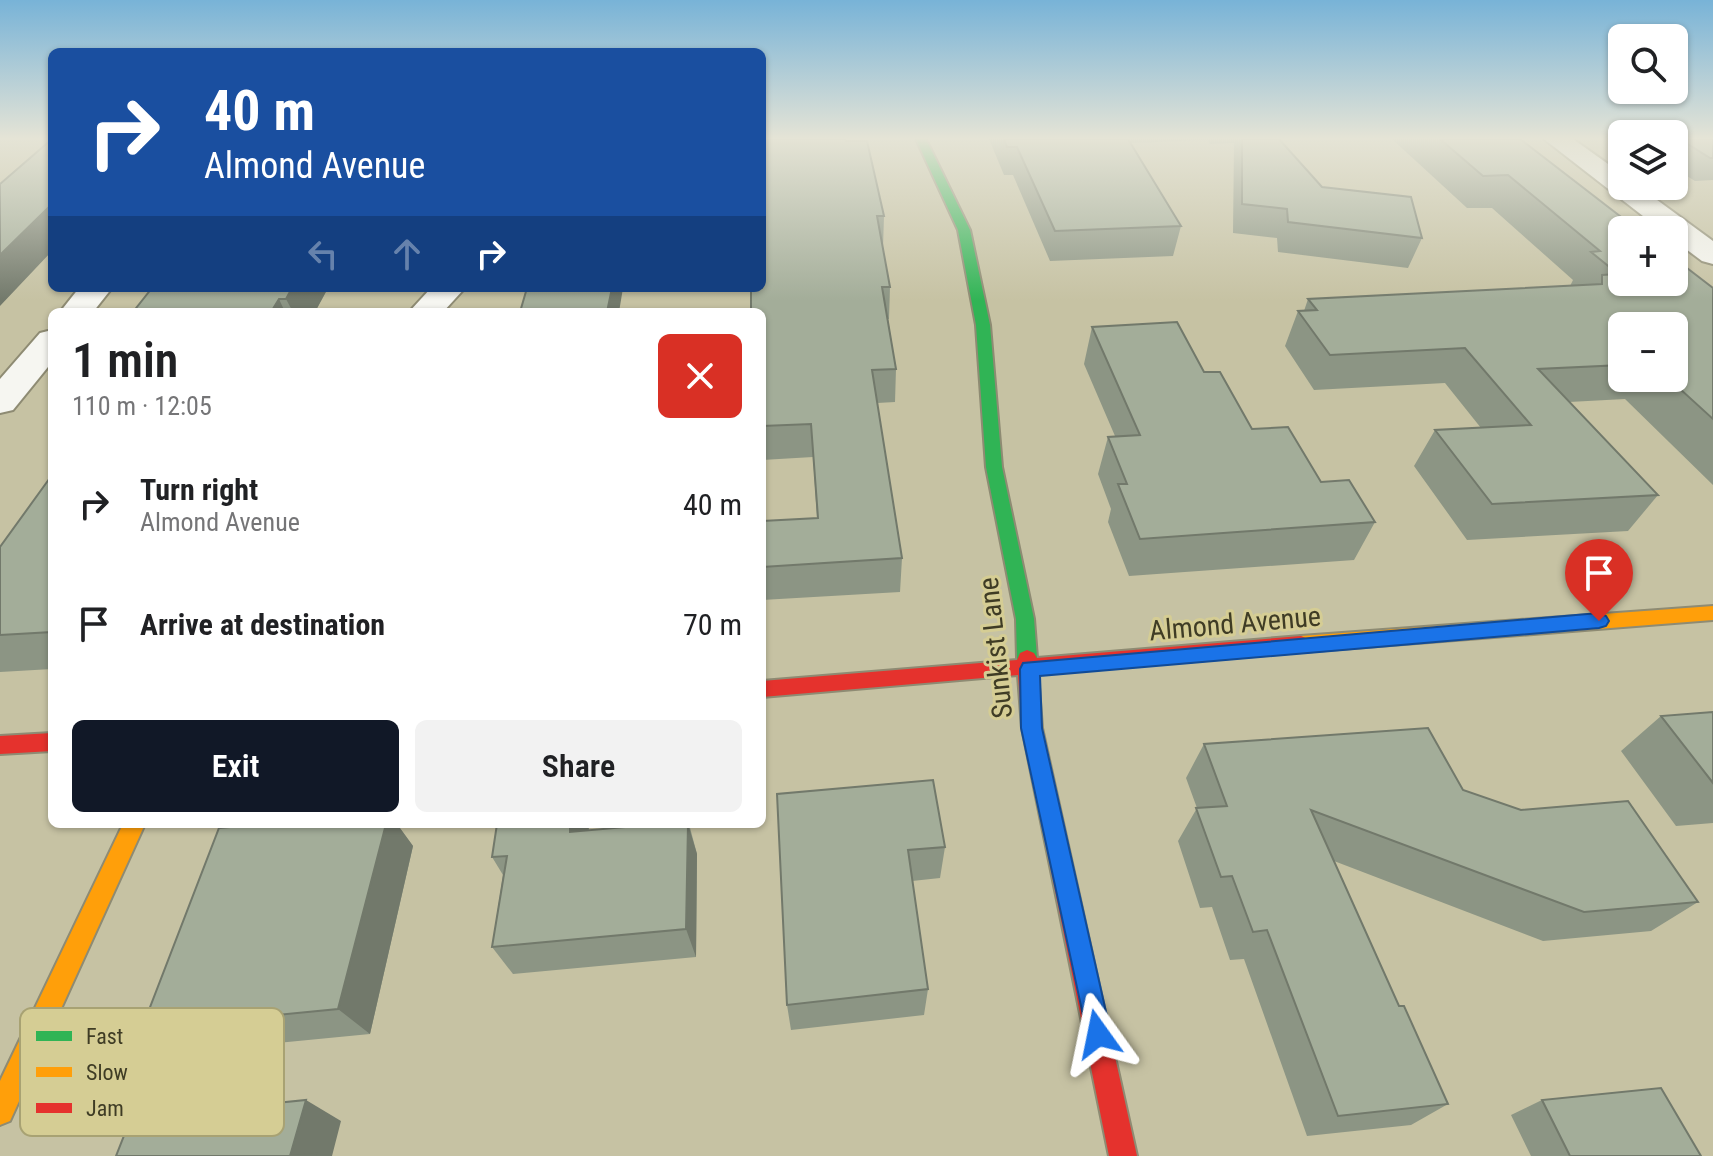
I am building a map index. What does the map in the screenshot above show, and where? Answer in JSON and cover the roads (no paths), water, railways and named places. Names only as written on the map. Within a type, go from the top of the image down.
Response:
[{"type":"street","name":"Sunkist Lane","points":[[946,193],[964,230],[983,325],[994,467],[1025,619],[1035,743],[1123,1156]]},
{"type":"street","points":[[1630,193],[1713,255]]},
{"type":"street","points":[[1658,214],[1698,213]]},
{"type":"street","points":[[79,308],[93,292]]},
{"type":"street","points":[[429,308],[445,292]]},
{"type":"street","points":[[0,402],[48,345]]},
{"type":"street","name":"Almond Avenue","points":[[766,689],[1030,669],[1486,628],[1713,613]]},
{"type":"street","points":[[0,745],[48,742]]},
{"type":"street","points":[[48,1008],[132,828]]},
{"type":"street","points":[[0,1111],[20,1068]]}]
